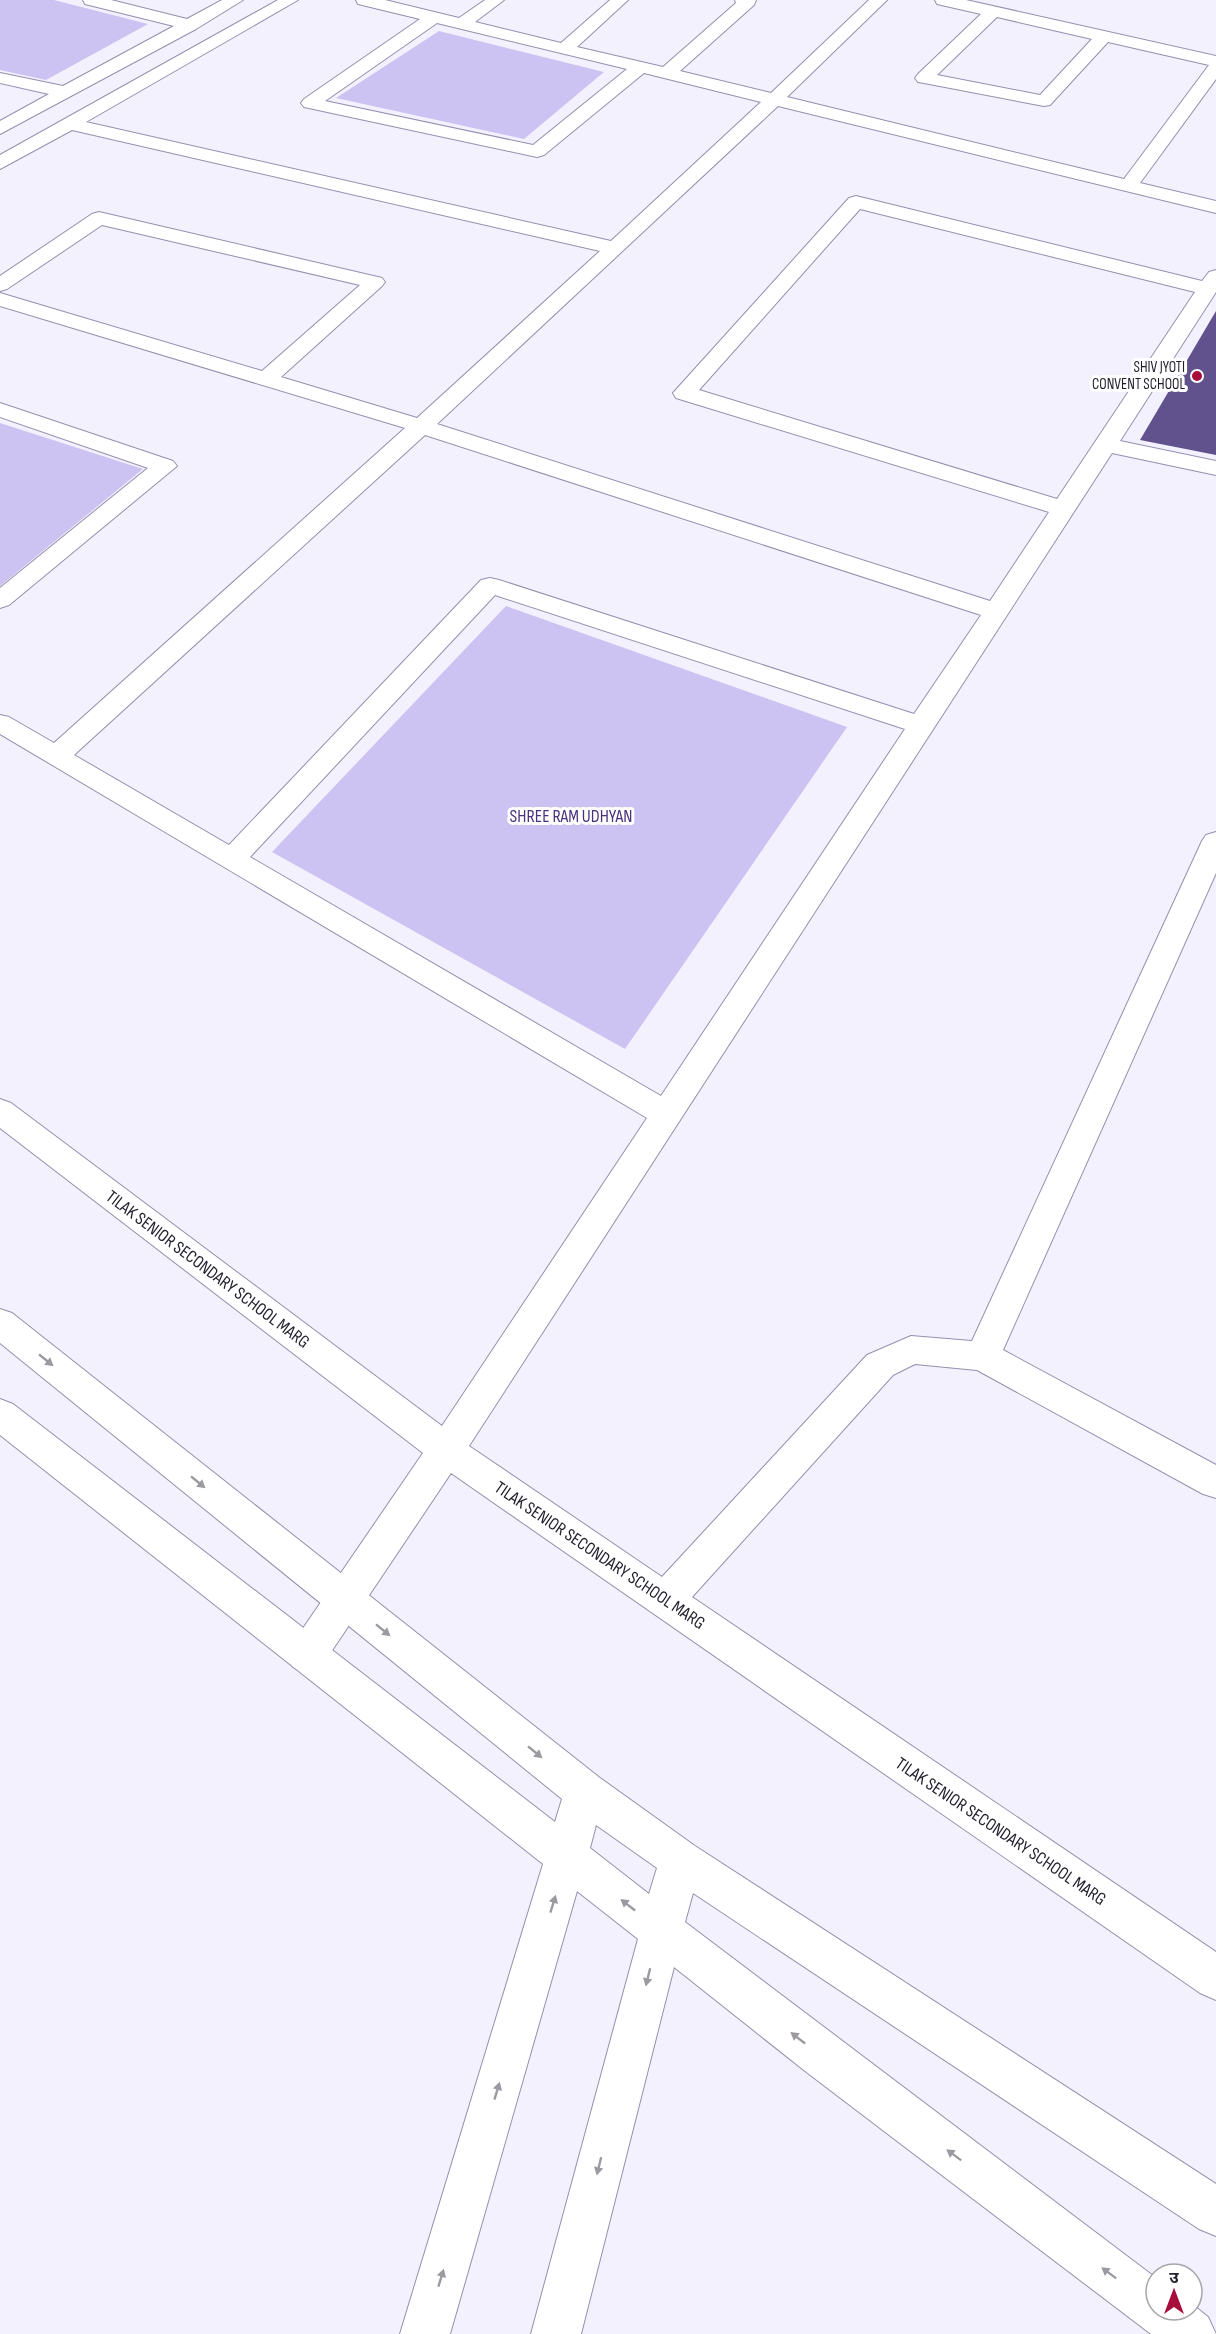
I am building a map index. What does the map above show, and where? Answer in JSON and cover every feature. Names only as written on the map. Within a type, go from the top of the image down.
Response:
[{"type":"street","points":[[92,0],[190,24]]},
{"type":"street","points":[[0,128],[235,0]]},
{"type":"street","points":[[0,163],[290,0]]},
{"type":"street","points":[[364,0],[638,69],[1216,207]]},
{"type":"street","points":[[461,24],[496,0]]},
{"type":"street","points":[[563,50],[620,0]]},
{"type":"street","points":[[665,75],[748,1],[742,0]]},
{"type":"street","points":[[56,756],[614,248],[774,101],[879,0]]},
{"type":"street","points":[[943,0],[1216,61]]},
{"type":"street","points":[[1030,19],[1047,6]]},
{"type":"street","points":[[994,11],[924,78],[1044,100],[1104,36]]},
{"type":"street","points":[[434,17],[310,104],[537,152],[638,69]]},
{"type":"street","points":[[1128,186],[1216,67]]},
{"type":"street","points":[[0,78],[65,92]]},
{"type":"street","points":[[70,124],[614,248]]},
{"type":"street","points":[[307,1654],[447,1450],[1107,446],[1212,283],[856,202],[684,393],[1065,509]]},
{"type":"street","points":[[0,285],[99,218],[375,282],[266,379]]},
{"type":"street","points":[[0,299],[420,426],[998,612]]},
{"type":"street","points":[[0,410],[165,466],[0,600]]},
{"type":"street","points":[[1107,446],[1216,468]]},
{"type":"street","points":[[232,859],[490,585],[923,726]]},
{"type":"street","points":[[0,723],[667,1114]]},
{"type":"street","points":[[983,1356],[1216,841]]},
{"type":"street","name":"TILAK SENIOR SECONDARY SCHOOL MARG","points":[[0,1111],[447,1450],[1216,1978]]},
{"type":"street","points":[[0,1323],[585,1792],[680,1860],[1216,2212]]},
{"type":"street","points":[[665,1600],[880,1365],[910,1350],[983,1356],[1216,1483]]},
{"type":"street","points":[[0,1414],[660,1930],[1144,2299]]},
{"type":"street","points":[[425,2334],[585,1792]]},
{"type":"street","points":[[556,2334],[680,1860]]},
{"type":"street","points":[[1175,2322],[1191,2334]]},
{"type":"green space","points":[[0,0],[54,0],[148,24],[46,80],[0,70]]},
{"type":"green space","points":[[439,31],[604,72],[524,139],[336,98]]},
{"type":"green space","points":[[0,423],[143,469],[0,586]]},
{"type":"green space","name":"SHREE RAM UDHYAN","points":[[506,606],[847,727],[625,1049],[272,852]]},
{"type":"building","name":"SHIV JYOTI CONVENT SCHOOL","points":[[1216,311],[1216,455],[1140,440]]},
{"type":"place","name":"SHIV JYOTI CONVENT SCHOOL","points":[[1197,376]]}]
